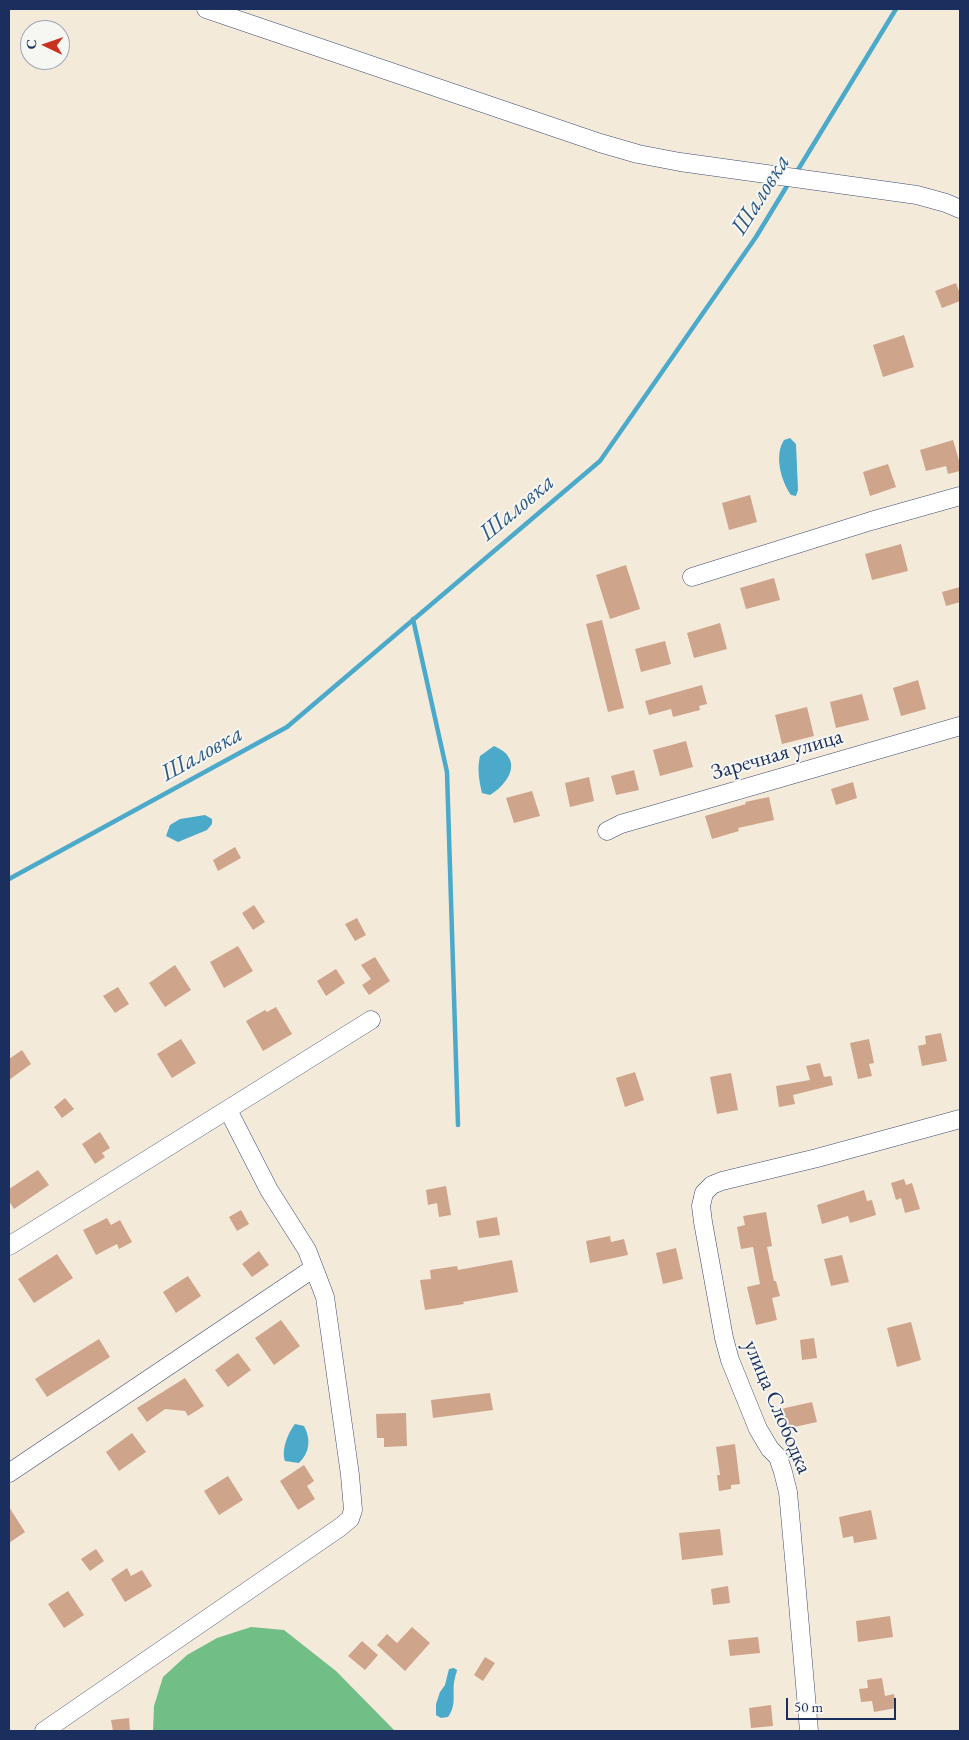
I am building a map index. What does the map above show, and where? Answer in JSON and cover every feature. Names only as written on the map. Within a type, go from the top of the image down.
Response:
[{"type":"street","points":[[206,9],[600,143],[638,154],[680,162],[917,195],[960,209]]},
{"type":"street","points":[[692,577],[872,521],[960,496]]},
{"type":"street","name":"Заречная улица","points":[[607,832],[621,824],[960,726]]},
{"type":"street","points":[[9,1246],[371,1020]]},
{"type":"street","points":[[44,1731],[339,1528],[350,1519],[353,1510],[350,1474],[325,1297],[306,1250],[269,1190],[228,1110]]},
{"type":"street","name":"улица Слободка","points":[[809,1731],[788,1492],[778,1457],[770,1449],[758,1429],[730,1360],[724,1338],[703,1222],[702,1206],[704,1192],[712,1185],[722,1181],[817,1158],[960,1119]]},
{"type":"street","points":[[9,1473],[314,1268]]},
{"type":"green space","points":[[251,1627],[284,1630],[336,1671],[395,1731],[153,1731],[154,1706],[163,1677],[187,1655],[217,1638]]},
{"type":"water","points":[[790,438],[796,444],[798,490],[796,496],[791,495],[784,483],[779,460],[779,453],[784,440]]},
{"type":"water","points":[[494,746],[509,757],[511,770],[504,784],[490,795],[482,793],[479,765],[480,756]]},
{"type":"water","points":[[205,815],[212,819],[212,824],[207,830],[178,842],[166,836],[170,825],[180,819]]},
{"type":"water","points":[[295,1424],[304,1426],[308,1436],[307,1450],[299,1463],[285,1461],[284,1457],[286,1442]]},
{"type":"water","points":[[454,1668],[457,1670],[454,1683],[453,1707],[448,1717],[441,1718],[436,1715],[436,1704],[440,1692],[445,1685],[449,1669]]},
{"type":"building","points":[[956,283],[960,294],[960,301],[942,308],[935,291]]},
{"type":"building","points":[[904,335],[914,367],[883,377],[873,345]]},
{"type":"building","points":[[953,440],[960,464],[960,471],[948,474],[946,466],[926,471],[920,450]]},
{"type":"building","points":[[888,464],[896,487],[870,496],[863,472]]},
{"type":"building","points":[[750,495],[757,522],[729,530],[722,503]]},
{"type":"building","points":[[901,544],[908,571],[872,580],[865,554]]},
{"type":"building","points":[[626,565],[640,609],[610,619],[596,575]]},
{"type":"building","points":[[774,578],[780,600],[746,609],[740,588]]},
{"type":"building","points":[[960,587],[960,602],[946,606],[942,592]]},
{"type":"building","points":[[602,620],[624,708],[608,712],[586,624]]},
{"type":"building","points":[[720,623],[727,649],[694,658],[687,633]]},
{"type":"building","points":[[665,641],[671,664],[641,672],[635,649]]},
{"type":"building","points":[[918,680],[926,709],[901,716],[893,688]]},
{"type":"building","points":[[702,685],[707,704],[699,706],[700,710],[673,717],[671,709],[649,715],[645,701]]},
{"type":"building","points":[[862,694],[869,720],[836,728],[830,702]]},
{"type":"building","points":[[807,707],[814,736],[782,744],[775,715]]},
{"type":"building","points":[[686,741],[693,767],[660,776],[653,750]]},
{"type":"building","points":[[634,770],[639,790],[616,795],[611,776]]},
{"type":"building","points":[[589,777],[594,801],[570,807],[565,783]]},
{"type":"building","points":[[853,782],[857,798],[836,805],[831,789]]},
{"type":"building","points":[[532,791],[540,816],[514,823],[506,798]]},
{"type":"building","points":[[769,797],[774,820],[738,828],[739,831],[712,839],[705,816],[746,804],[745,802]]},
{"type":"building","points":[[235,847],[241,858],[218,871],[213,860]]},
{"type":"building","points":[[254,905],[265,922],[253,930],[242,913]]},
{"type":"building","points":[[357,918],[366,935],[355,941],[345,924]]},
{"type":"building","points":[[238,946],[253,971],[224,988],[210,962]]},
{"type":"building","points":[[375,957],[390,981],[369,995],[362,985],[371,979],[361,965]]},
{"type":"building","points":[[175,965],[191,990],[165,1007],[149,983]]},
{"type":"building","points":[[336,969],[345,983],[326,996],[317,981]]},
{"type":"building","points":[[118,987],[129,1004],[115,1013],[103,996]]},
{"type":"building","points":[[276,1007],[292,1034],[263,1051],[246,1021],[265,1010],[267,1012]]},
{"type":"building","points":[[941,1033],[947,1061],[922,1066],[918,1046],[926,1044],[925,1036]]},
{"type":"building","points":[[181,1039],[196,1063],[172,1078],[157,1054]]},
{"type":"building","points":[[869,1039],[874,1063],[869,1064],[872,1076],[858,1079],[850,1043]]},
{"type":"building","points":[[22,1050],[31,1064],[9,1080],[9,1059]]},
{"type":"building","points":[[820,1063],[824,1077],[831,1076],[833,1085],[793,1095],[795,1104],[779,1107],[776,1086],[810,1080],[806,1066]]},
{"type":"building","points":[[635,1072],[644,1100],[625,1107],[616,1078]]},
{"type":"building","points":[[731,1073],[738,1110],[717,1114],[710,1077]]},
{"type":"building","points":[[65,1098],[74,1109],[62,1118],[54,1107]]},
{"type":"building","points":[[100,1132],[110,1148],[102,1153],[105,1157],[95,1164],[82,1144]]},
{"type":"building","points":[[38,1170],[49,1185],[14,1209],[9,1201],[9,1189]]},
{"type":"building","points":[[904,1179],[906,1185],[912,1183],[920,1209],[905,1213],[901,1198],[896,1200],[891,1183]]},
{"type":"building","points":[[446,1186],[451,1215],[439,1217],[437,1203],[428,1205],[426,1190]]},
{"type":"building","points":[[864,1190],[867,1201],[872,1200],[876,1215],[850,1223],[848,1216],[822,1224],[817,1205]]},
{"type":"building","points":[[241,1210],[249,1224],[237,1231],[229,1217]]},
{"type":"building","points":[[766,1212],[772,1246],[767,1247],[774,1281],[776,1281],[780,1296],[772,1298],[777,1320],[756,1325],[747,1287],[760,1284],[753,1247],[741,1249],[737,1227],[745,1225],[743,1216]]},
{"type":"building","points":[[497,1217],[500,1235],[479,1238],[476,1221]]},
{"type":"building","points":[[107,1218],[111,1225],[120,1220],[132,1242],[119,1249],[117,1244],[96,1255],[83,1230]]},
{"type":"building","points":[[610,1236],[611,1242],[624,1239],[628,1255],[590,1263],[586,1241]]},
{"type":"building","points":[[676,1248],[683,1279],[663,1284],[656,1253]]},
{"type":"building","points":[[259,1251],[269,1265],[252,1277],[242,1264]]},
{"type":"building","points":[[57,1254],[73,1278],[34,1303],[18,1279]]},
{"type":"building","points":[[842,1255],[849,1282],[831,1286],[824,1259]]},
{"type":"building","points":[[512,1260],[518,1292],[463,1302],[464,1304],[425,1310],[420,1280],[431,1279],[430,1270],[457,1266],[458,1270]]},
{"type":"building","points":[[188,1276],[201,1296],[176,1313],[163,1292]]},
{"type":"building","points":[[281,1320],[300,1346],[274,1365],[255,1338]]},
{"type":"building","points":[[911,1322],[921,1360],[897,1367],[887,1328]]},
{"type":"building","points":[[814,1338],[817,1358],[802,1360],[800,1340]]},
{"type":"building","points":[[99,1339],[110,1357],[47,1397],[35,1379]]},
{"type":"building","points":[[238,1353],[251,1370],[228,1387],[215,1370]]},
{"type":"building","points":[[185,1378],[204,1406],[188,1416],[185,1411],[165,1409],[147,1422],[137,1408]]},
{"type":"building","points":[[490,1393],[493,1410],[433,1418],[431,1400]]},
{"type":"building","points":[[812,1402],[817,1422],[785,1429],[781,1409]]},
{"type":"building","points":[[406,1413],[407,1446],[384,1447],[384,1438],[377,1438],[376,1414]]},
{"type":"building","points":[[132,1433],[146,1452],[119,1471],[106,1452]]},
{"type":"building","points":[[735,1444],[740,1484],[731,1485],[731,1489],[719,1491],[717,1475],[720,1475],[716,1447]]},
{"type":"building","points":[[304,1465],[314,1481],[307,1486],[315,1499],[298,1510],[280,1481]]},
{"type":"building","points":[[228,1476],[243,1500],[219,1515],[204,1491]]},
{"type":"building","points":[[9,1507],[25,1532],[9,1543]]},
{"type":"building","points":[[871,1510],[877,1539],[854,1543],[853,1536],[843,1538],[839,1517]]},
{"type":"building","points":[[720,1529],[723,1555],[682,1560],[679,1533]]},
{"type":"building","points":[[96,1549],[104,1561],[90,1571],[81,1559]]},
{"type":"building","points":[[127,1568],[131,1576],[142,1570],[152,1586],[125,1602],[111,1579]]},
{"type":"building","points":[[728,1586],[730,1603],[713,1605],[711,1589]]},
{"type":"building","points":[[68,1591],[84,1615],[64,1628],[48,1604]]},
{"type":"building","points":[[890,1616],[893,1637],[858,1642],[856,1621]]},
{"type":"building","points":[[412,1627],[430,1643],[405,1671],[377,1645],[387,1634],[397,1643]]},
{"type":"building","points":[[758,1637],[760,1653],[730,1656],[728,1640]]},
{"type":"building","points":[[362,1641],[378,1655],[365,1670],[348,1656]]},
{"type":"building","points":[[485,1657],[495,1663],[483,1681],[474,1675]]},
{"type":"building","points":[[882,1678],[885,1696],[894,1694],[896,1708],[874,1712],[872,1701],[861,1702],[859,1689],[868,1688],[867,1680]]},
{"type":"building","points":[[771,1705],[773,1726],[751,1728],[749,1708]]},
{"type":"building","points":[[129,1718],[130,1731],[113,1731],[111,1720]]},
{"type":"waterway","name":"Шаловка","points":[[796,173],[896,9]]},
{"type":"waterway","name":"Шаловка","points":[[9,879],[287,727],[600,461],[756,237],[790,181]]},
{"type":"waterway","points":[[413,619],[447,772],[458,1125]]}]
